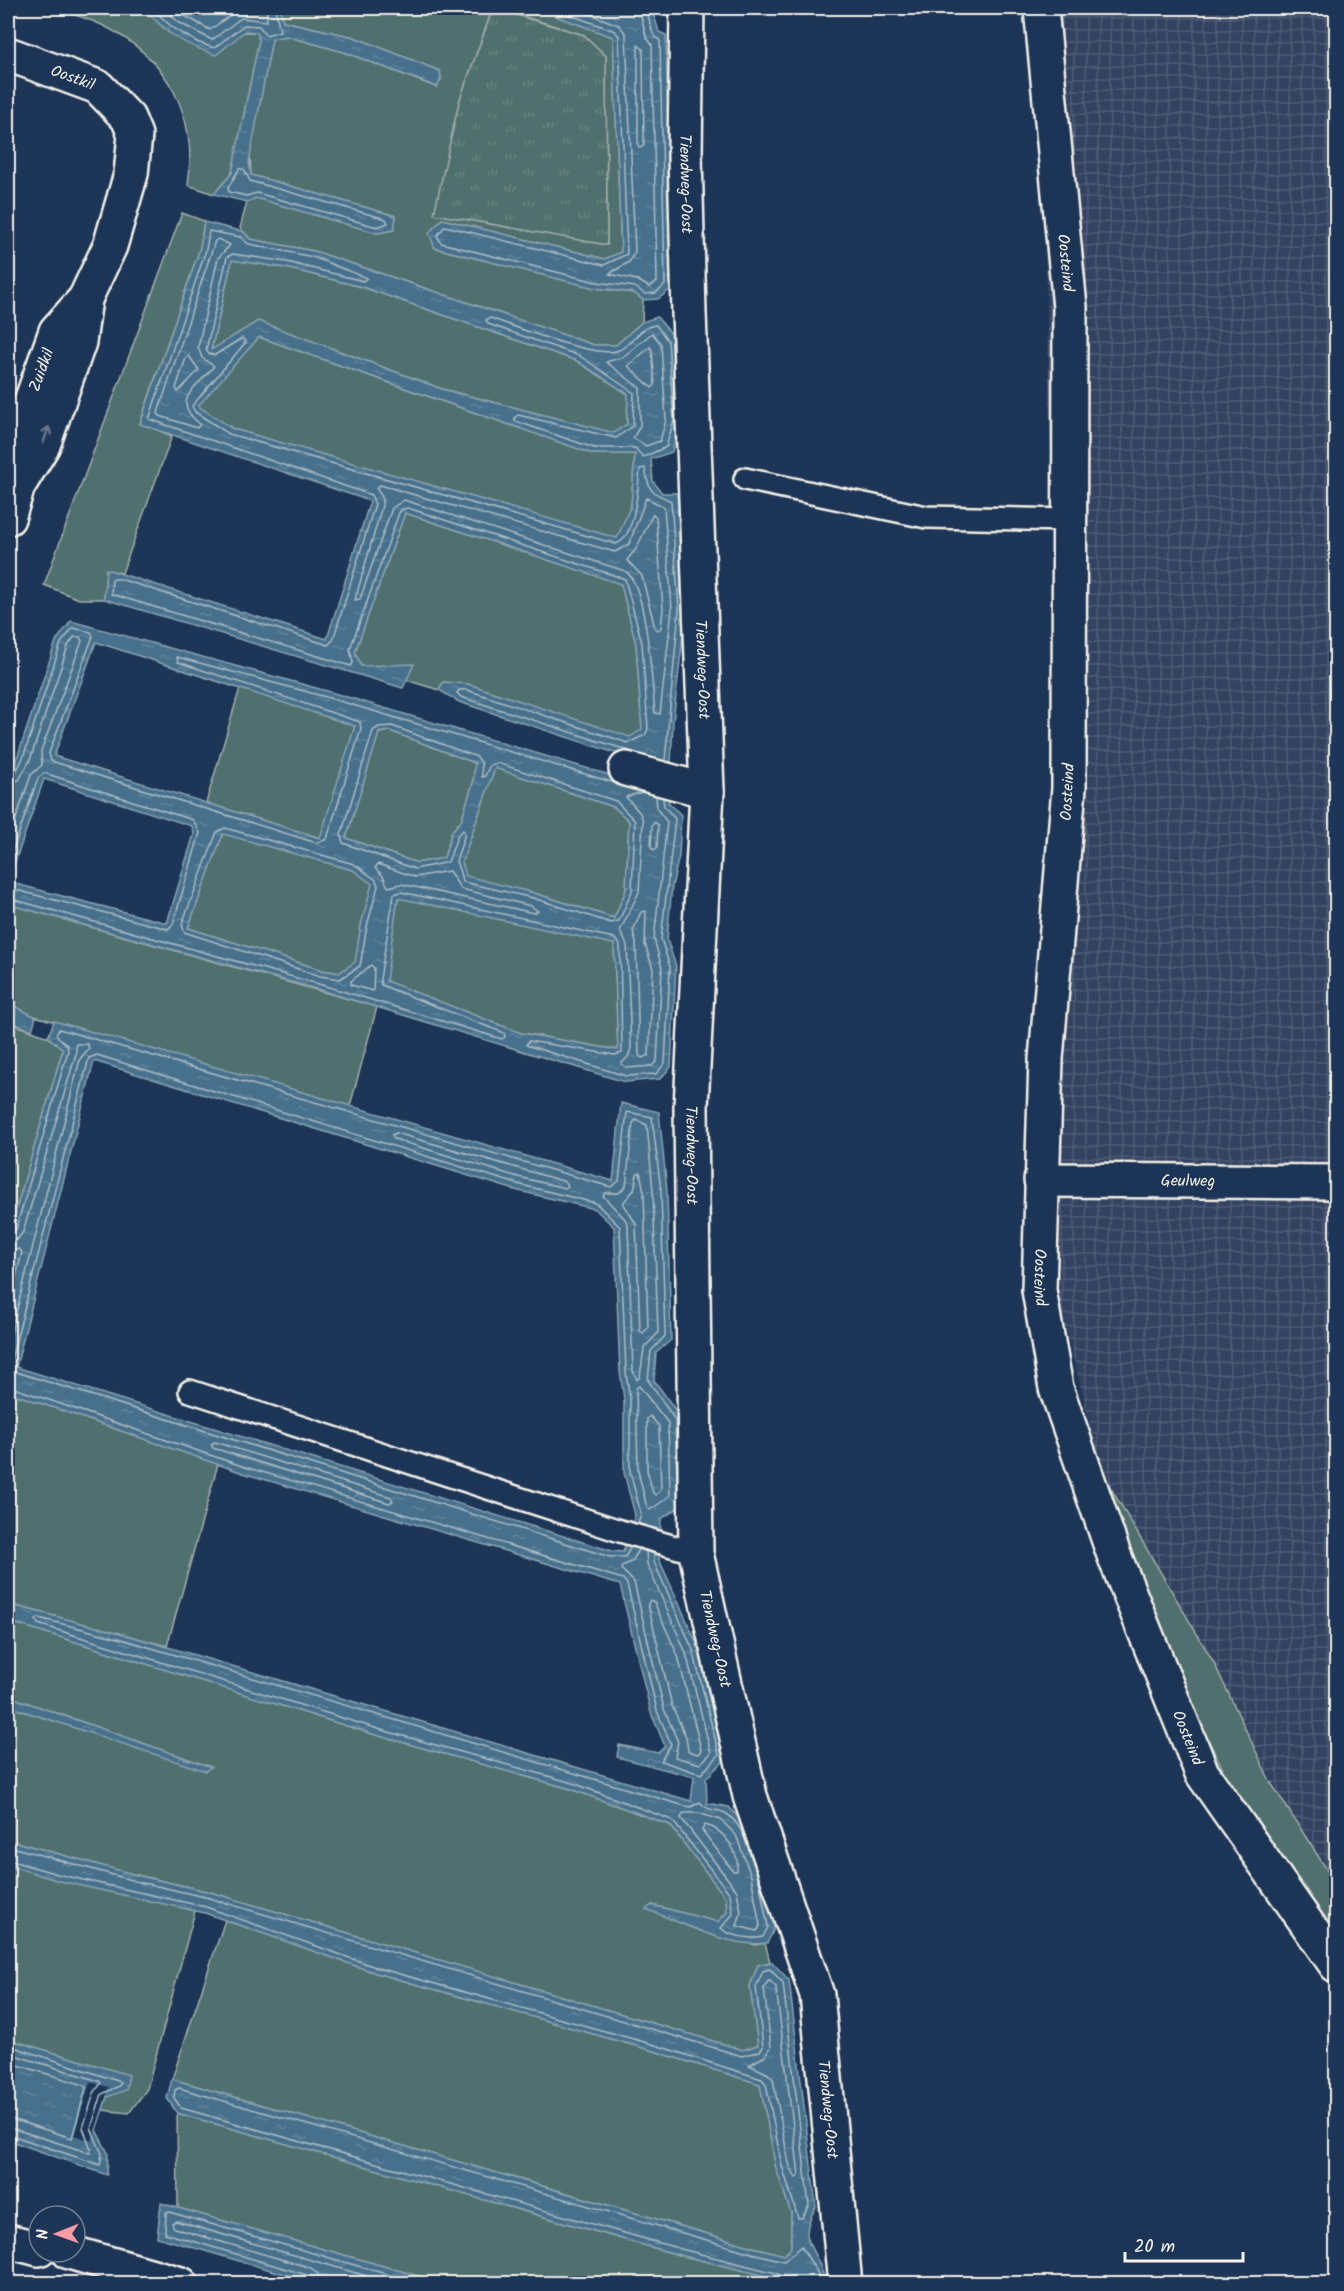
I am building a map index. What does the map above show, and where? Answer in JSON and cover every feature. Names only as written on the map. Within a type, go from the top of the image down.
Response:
[{"type":"street","name":"Tiendweg-Oost","points":[[687,8],[686,154],[692,788],[689,1552],[750,1796],[817,1995],[845,2283]]},
{"type":"street","name":"Oosteind","points":[[1041,8],[1070,307],[1070,788],[1046,1059],[1039,1290],[1056,1388],[1114,1555],[1202,1773],[1336,1965]]},
{"type":"street","name":"Oostkil","points":[[8,54],[98,87],[128,118]]},
{"type":"street","name":"Zuidkil","points":[[8,518],[18,486],[43,445],[79,342],[85,299],[110,246],[131,174],[135,135],[128,118]]},
{"type":"street","points":[[626,769],[692,788]]},
{"type":"street","name":"Geulweg","points":[[1041,1180],[1336,1182]]},
{"type":"street","points":[[87,2257],[180,2283]]},
{"type":"lane","points":[[745,479],[926,517],[1069,520]]},
{"type":"lane","points":[[190,1391],[620,1532],[689,1552]]},
{"type":"shaded area","points":[[1038,8],[1336,8],[1336,1906],[1102,1471],[1032,1196],[1057,663]]},
{"type":"green space","points":[[52,8],[141,8],[158,19],[169,33],[257,32],[259,40],[232,173],[214,194],[188,185],[190,159],[183,112],[174,91],[146,54],[104,26]]},
{"type":"green space","points":[[280,8],[493,8],[459,102],[607,244],[606,56],[584,35],[496,8],[534,8],[613,37],[621,252],[605,259],[442,219],[430,233],[435,248],[595,288],[634,293],[643,300],[642,322],[616,345],[594,345],[314,251],[250,239],[240,228],[247,202],[256,198],[377,233],[394,229],[396,216],[251,175],[250,154],[272,39],[286,36],[344,52],[436,87],[441,79],[440,71],[354,37],[283,21]]},
{"type":"green space","points":[[493,8],[584,35],[606,56],[607,245],[434,214],[459,102]]},
{"type":"green space","points":[[182,213],[204,221],[200,248],[140,423],[172,436],[122,573],[106,570],[104,599],[79,599],[44,585]]},
{"type":"green space","points":[[232,260],[286,268],[362,287],[577,361],[628,394],[627,424],[614,433],[442,389],[258,321],[211,351]]},
{"type":"green space","points":[[259,337],[593,454],[635,454],[631,505],[617,539],[233,429],[197,406]]},
{"type":"green space","points":[[405,513],[621,584],[636,644],[642,730],[630,738],[468,684],[443,682],[439,690],[406,680],[413,665],[361,666],[355,652]]},
{"type":"green space","points":[[240,688],[355,726],[321,838],[206,803]]},
{"type":"green space","points":[[390,731],[475,763],[473,783],[461,821],[452,831],[444,858],[417,863],[346,838],[379,733]]},
{"type":"green space","points":[[495,768],[614,807],[629,821],[626,890],[614,918],[534,893],[466,877],[462,862]]},
{"type":"green space","points":[[223,833],[353,870],[373,884],[361,925],[356,962],[339,973],[322,970],[188,928]]},
{"type":"green space","points":[[398,897],[614,944],[618,1050],[521,1033],[385,981]]},
{"type":"green space","points":[[8,904],[377,1007],[350,1106],[31,1015],[8,1003]]},
{"type":"green space","points":[[8,1022],[48,1037],[63,1049],[8,1237]]},
{"type":"green space","points":[[8,1392],[218,1464],[167,1646],[8,1604]]},
{"type":"green space","points":[[1106,1480],[1213,1661],[1271,1783],[1336,1884],[1336,1940],[1249,1821],[1195,1714],[1129,1558]]},
{"type":"green space","points":[[8,1621],[376,1735],[571,1789],[670,1825],[726,1898],[727,1912],[718,1922],[652,1905],[755,1945],[765,1943],[770,1962],[758,1965],[750,1986],[758,2045],[743,2050],[210,1892],[124,1872],[8,1840],[8,1706],[205,1770],[211,1767],[8,1696]]},
{"type":"green space","points":[[8,1861],[195,1911],[147,2089],[129,2113],[102,2110],[107,2097],[128,2075],[8,2039]]},
{"type":"green space","points":[[225,1920],[376,1973],[654,2051],[760,2084],[776,2168],[791,2213],[791,2248],[784,2255],[753,2247],[172,2079]]},
{"type":"green space","points":[[177,2113],[679,2255],[775,2278],[780,2283],[443,2283],[178,2208]]},
{"type":"water","points":[[141,8],[280,8],[283,21],[354,37],[440,71],[441,79],[437,87],[344,52],[286,36],[272,39],[249,162],[251,175],[396,216],[394,230],[377,233],[256,198],[247,202],[214,194],[232,173],[259,40],[257,32],[245,31],[216,55],[176,38]]},
{"type":"water","points":[[534,8],[652,8],[659,32],[666,35],[671,289],[658,299],[643,300],[634,293],[595,288],[435,248],[429,233],[442,219],[605,259],[621,252],[613,37]]},
{"type":"water","points":[[204,222],[244,232],[250,239],[314,251],[594,345],[616,345],[642,322],[657,317],[674,337],[680,421],[672,452],[651,459],[653,481],[662,493],[677,493],[686,609],[673,722],[669,803],[681,815],[679,856],[672,886],[667,940],[676,966],[671,1067],[660,1079],[625,1082],[320,990],[8,904],[8,882],[8,775],[18,755],[56,641],[71,621],[327,691],[633,782],[643,762],[459,702],[439,690],[443,682],[468,684],[630,737],[642,729],[636,644],[621,584],[405,513],[355,652],[361,666],[414,664],[403,688],[104,599],[106,569],[327,639],[370,501],[140,424],[200,248]],"holes":[[[232,260],[286,268],[362,287],[577,361],[628,394],[627,424],[614,433],[442,389],[258,321],[211,350]],[[259,337],[593,454],[635,454],[631,505],[617,538],[233,429],[198,406]],[[96,642],[355,726],[320,838],[54,756]],[[390,731],[475,763],[473,783],[461,821],[452,831],[444,858],[417,863],[346,838],[379,733]],[[495,768],[614,807],[629,821],[626,890],[614,918],[534,893],[466,876],[462,862]],[[44,779],[192,826],[194,834],[167,923],[8,882]],[[223,834],[353,870],[372,884],[361,925],[355,962],[339,973],[322,970],[188,928]],[[398,898],[614,944],[618,1050],[521,1033],[386,981]]]},
{"type":"water","points":[[8,1003],[36,1017],[32,1030],[8,1021]]},
{"type":"water","points":[[54,1021],[613,1181],[621,1103],[659,1112],[667,1191],[671,1340],[656,1353],[654,1380],[681,1418],[684,1504],[661,1519],[659,1559],[699,1648],[726,1759],[706,1778],[707,1803],[729,1807],[747,1827],[764,1873],[774,1929],[767,1943],[753,1944],[722,1938],[646,1909],[652,1905],[718,1922],[727,1912],[726,1898],[670,1825],[571,1789],[376,1735],[8,1621],[8,1604],[120,1633],[691,1801],[694,1777],[617,1757],[619,1745],[658,1753],[665,1746],[651,1713],[620,1585],[243,1473],[8,1392],[8,1237],[63,1049],[48,1037]],"holes":[[[94,1061],[515,1190],[595,1209],[614,1227],[620,1372],[624,1399],[624,1473],[635,1515],[623,1552],[612,1551],[16,1367]]]},
{"type":"water","points":[[8,1696],[211,1767],[205,1771],[8,1706]]},
{"type":"water","points":[[8,1840],[136,1875],[210,1892],[743,2050],[758,2045],[750,1986],[758,1965],[772,1962],[789,1980],[816,2207],[807,2230],[808,2239],[823,2272],[825,2283],[780,2283],[775,2278],[679,2255],[177,2113],[167,2098],[172,2079],[753,2247],[784,2255],[791,2248],[791,2213],[776,2168],[760,2084],[654,2051],[376,1973],[205,1913],[59,1881],[8,1865]]},
{"type":"water","points":[[8,2039],[129,2075],[126,2090],[107,2097],[96,2130],[108,2153],[107,2175],[8,2140]]},
{"type":"water","points":[[161,2203],[443,2283],[315,2283],[157,2237]]},
{"type":"pier","points":[[90,2082],[109,2087],[92,2141],[74,2135]]}]
